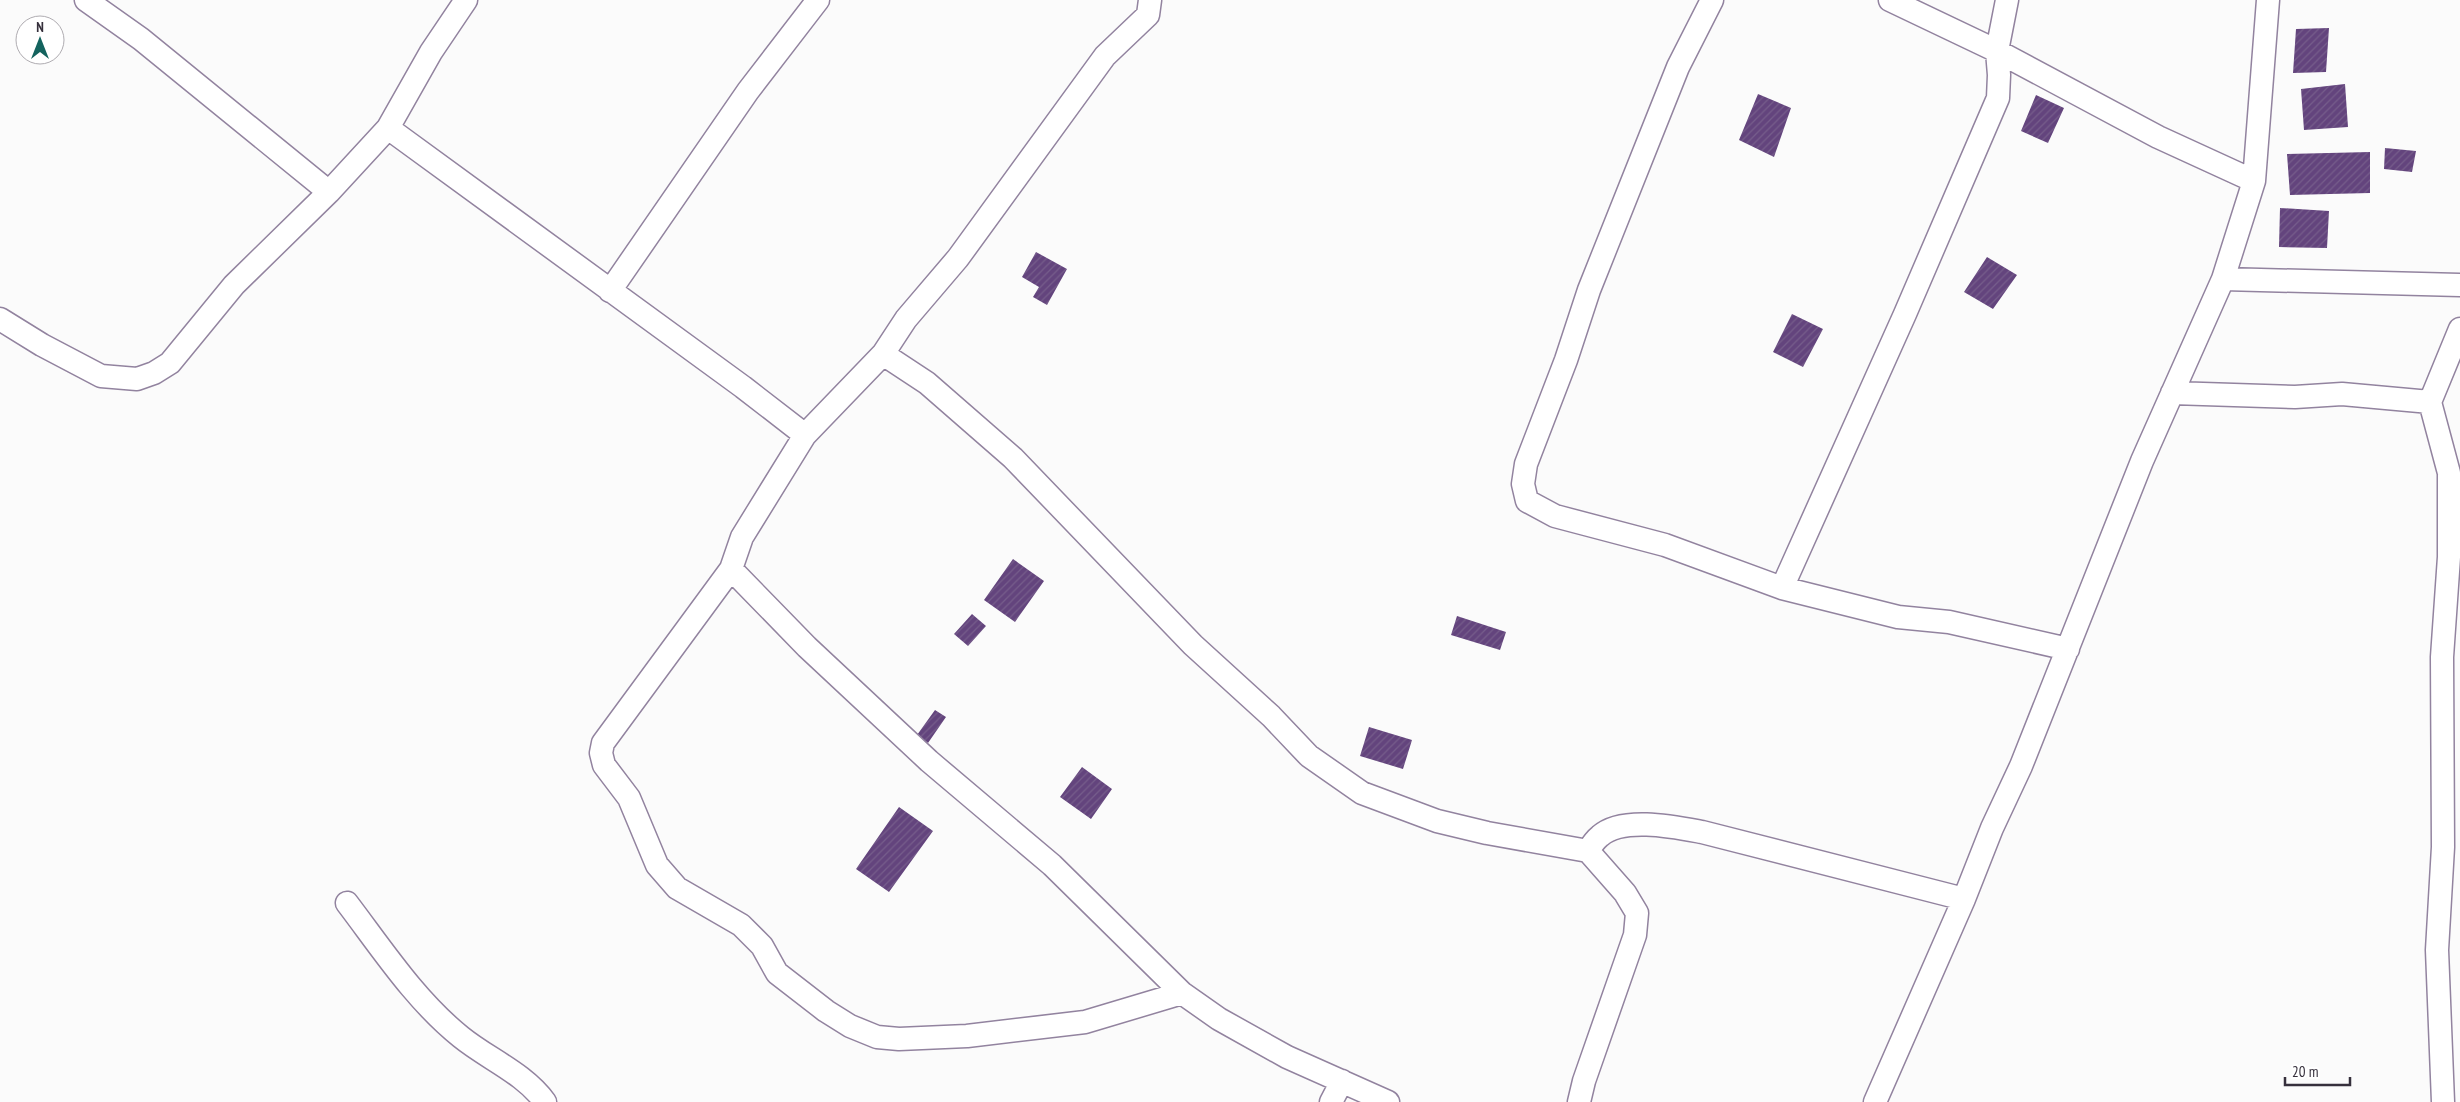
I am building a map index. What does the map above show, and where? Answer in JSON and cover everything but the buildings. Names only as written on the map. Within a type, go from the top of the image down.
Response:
[{"type":"street","points":[[86,0],[140,39],[330,192]]},
{"type":"street","points":[[0,319],[42,346],[101,376],[137,379],[154,373],[170,363],[234,285],[330,192],[388,128],[431,52],[466,0]]},
{"type":"street","points":[[610,291],[748,91],[818,0]]},
{"type":"street","points":[[1150,0],[1148,14],[1105,56],[958,258],[906,319],[883,354],[805,435],[742,537],[731,569],[603,743],[601,753],[604,764],[628,798],[657,865],[677,888],[741,925],[762,946],[777,973],[801,993],[850,1026],[877,1037],[899,1039],[967,1036],[1085,1022],[1182,993]]},
{"type":"street","points":[[1712,0],[1678,67],[1589,290],[1566,360],[1526,464],[1523,484],[1527,501],[1555,516],[1665,545],[1782,588],[1898,617],[1949,622],[2068,649]]},
{"type":"street","points":[[1890,0],[1997,51],[2158,137],[2254,181]]},
{"type":"street","points":[[1782,588],[1901,322],[1998,98],[1997,51],[2007,0]]},
{"type":"street","points":[[1875,1102],[1964,899],[1992,828],[2021,766],[2142,461],[2223,279],[2254,181],[2268,0]]},
{"type":"street","points":[[388,128],[743,386],[805,435]]},
{"type":"street","points":[[2223,279],[2460,285]]},
{"type":"street","points":[[2443,1102],[2437,950],[2443,847],[2442,658],[2454,557],[2449,472],[2430,402],[2460,329]]},
{"type":"street","points":[[883,354],[927,383],[1013,458],[1194,645],[1271,716],[1309,756],[1362,793],[1437,821],[1487,834],[1588,851],[1625,893],[1637,913],[1635,935],[1584,1081],[1580,1102]]},
{"type":"street","points":[[2172,393],[2295,397],[2342,394],[2430,402]]},
{"type":"street","points":[[731,569],[815,654],[929,761],[1052,864],[1182,993],[1219,1020],[1286,1057],[1388,1102]]},
{"type":"street","points":[[1588,851],[1600,836],[1616,827],[1638,825],[1670,826],[1702,832],[1964,899]]},
{"type":"street","points":[[346,903],[406,982],[430,1008],[460,1037],[519,1076],[545,1102]]},
{"type":"street","points":[[1331,1102],[1342,1081]]}]
